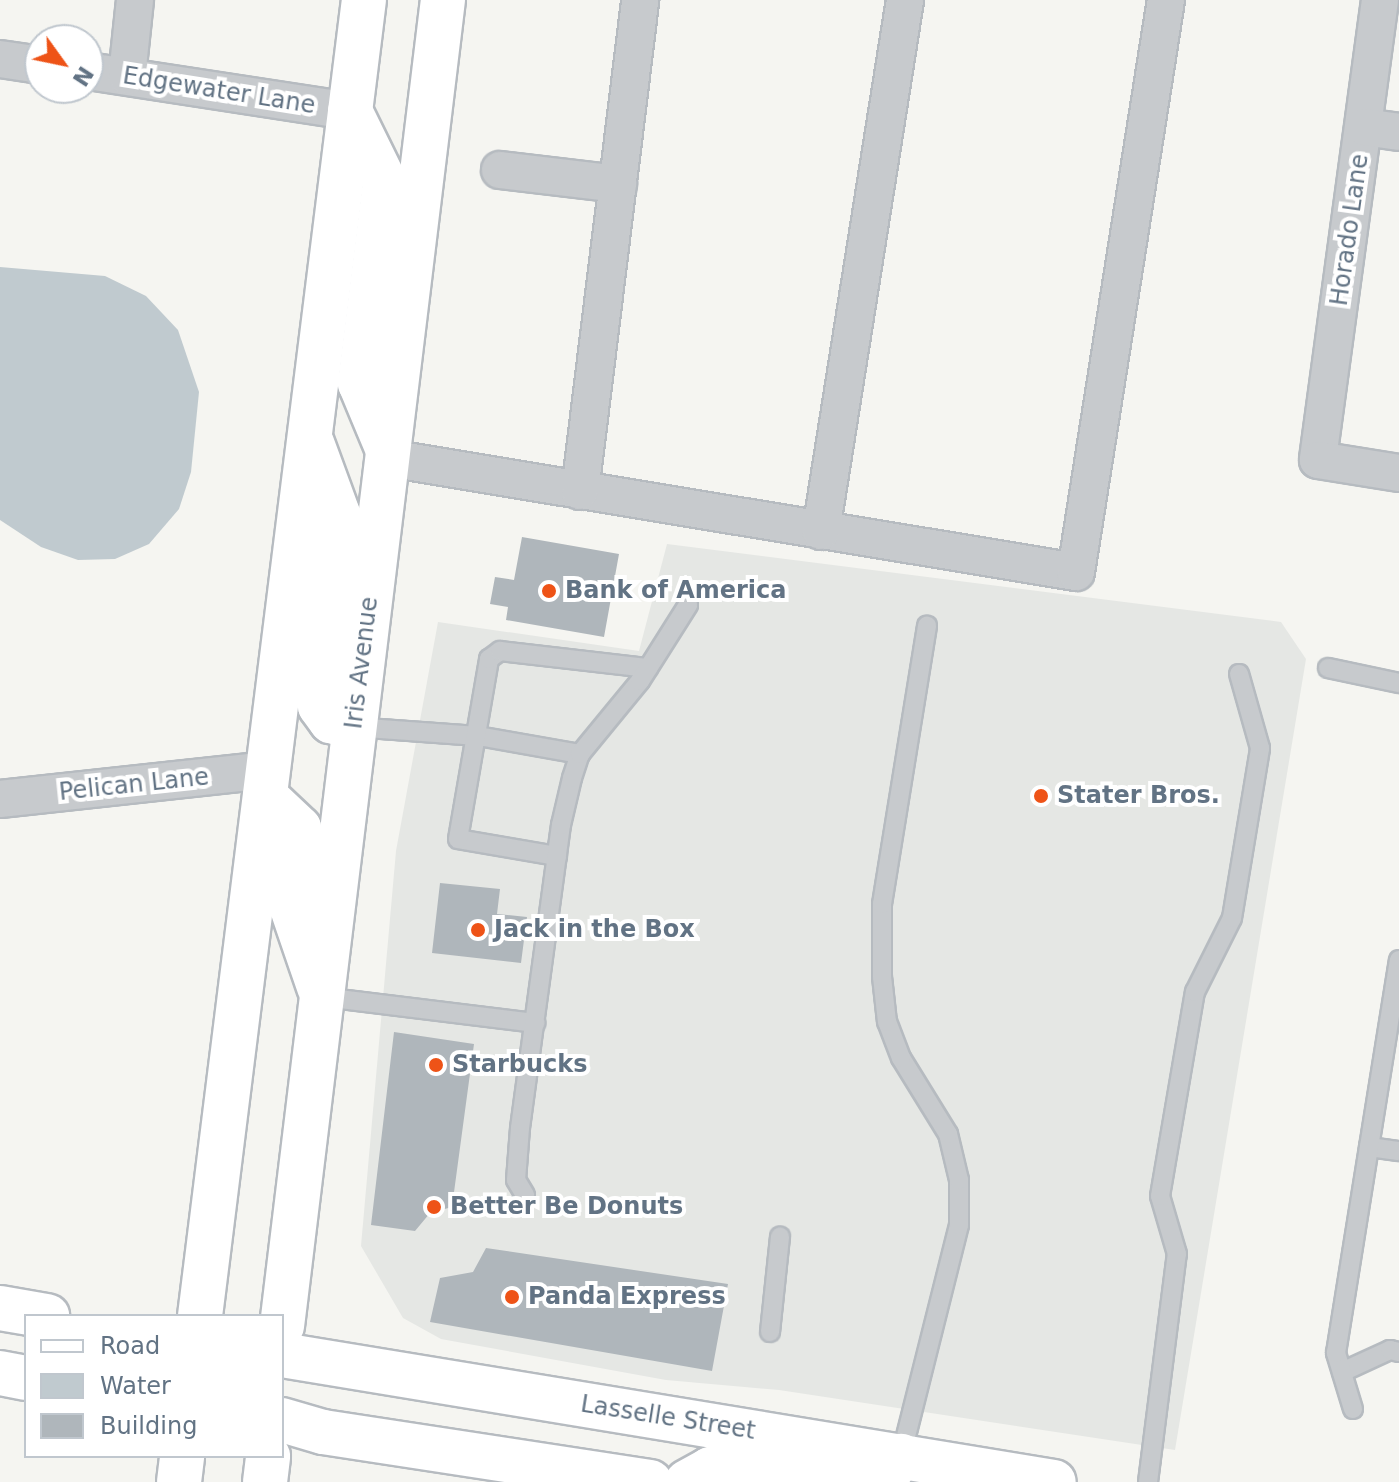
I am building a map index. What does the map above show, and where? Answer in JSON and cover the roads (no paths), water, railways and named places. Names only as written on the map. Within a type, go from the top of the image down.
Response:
[{"type":"main road","points":[[200,1314],[364,0]]},
{"type":"main road","name":"Iris Avenue","points":[[283,1314],[443,0]]},
{"type":"main road","points":[[350,111],[385,182],[360,383],[388,454]]},
{"type":"main road","points":[[310,437],[338,514],[318,677],[320,706],[331,721],[353,727]]},
{"type":"main road","points":[[267,783],[299,828],[291,905],[323,997]]},
{"type":"main road","points":[[0,1308],[35,1314]]},
{"type":"main road","name":"Lasselle Street","points":[[284,1355],[1054,1482]]},
{"type":"main road","points":[[0,1373],[24,1378]]},
{"type":"main road","points":[[284,1421],[323,1432],[650,1482]]},
{"type":"main road","points":[[687,1482],[710,1469],[737,1464],[864,1480],[889,1473],[901,1456]]},
{"type":"main road","points":[[179,1482],[182,1458]]},
{"type":"main road","points":[[265,1482],[268,1458]]},
{"type":"street","points":[[127,76],[135,0]]},
{"type":"street","points":[[580,491],[640,0]]},
{"type":"street","points":[[821,531],[905,0]]},
{"type":"street","points":[[388,454],[580,491],[1076,572],[1166,0]]},
{"type":"street","name":"Horado Lane","points":[[1380,0],[1382,129],[1318,460],[1399,473]]},
{"type":"street","points":[[0,59],[24,63]]},
{"type":"street","name":"Edgewater Lane","points":[[104,73],[350,111]]},
{"type":"street","points":[[500,170],[618,184]]},
{"type":"street","name":"Pelican Lane","points":[[0,799],[267,783]]},
{"type":"lane","points":[[525,1195],[516,1180],[535,1023],[557,856],[580,754],[648,668],[688,605]]},
{"type":"lane","points":[[901,1456],[959,1225],[959,1180],[948,1134],[901,1058],[887,1022],[882,977],[882,904],[927,626]]},
{"type":"lane","points":[[557,856],[458,839],[489,659],[500,651],[648,668]]},
{"type":"lane","points":[[1328,668],[1399,683]]},
{"type":"lane","points":[[1148,1482],[1177,1254],[1160,1196],[1195,992],[1232,918],[1260,748],[1239,674]]},
{"type":"lane","points":[[353,727],[478,736],[580,754]]},
{"type":"lane","points":[[1353,1409],[1336,1353],[1399,960]]},
{"type":"lane","points":[[323,997],[535,1023]]},
{"type":"lane","points":[[1369,1147],[1399,1151]]},
{"type":"lane","points":[[770,1332],[780,1237]]},
{"type":"lane","points":[[1342,1372],[1390,1350],[1399,1352]]},
{"type":"water","points":[[0,267],[105,276],[146,296],[178,330],[199,392],[191,472],[179,509],[149,544],[115,559],[78,560],[41,547],[0,520]]},
{"type":"place","name":"Bank of America","points":[[549,591]]},
{"type":"place","name":"Stater Bros.","points":[[1041,796]]},
{"type":"place","name":"Jack in the Box","points":[[478,930]]},
{"type":"place","name":"Starbucks","points":[[436,1065]]},
{"type":"place","name":"Better Be Donuts","points":[[434,1207]]},
{"type":"place","name":"Panda Express","points":[[512,1297]]}]
